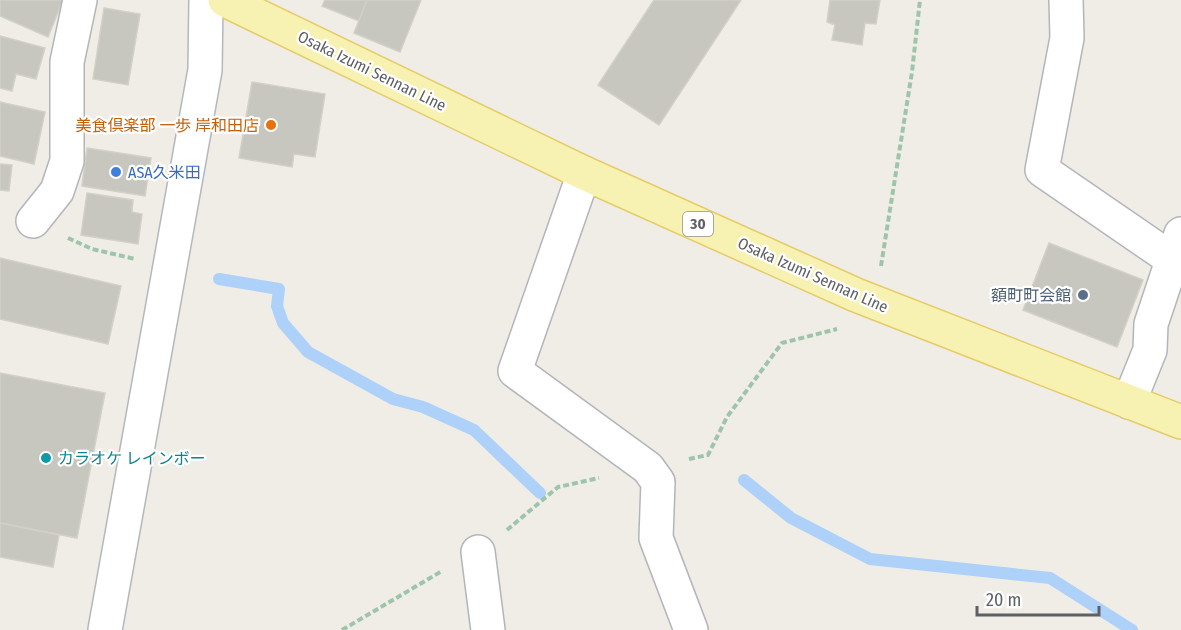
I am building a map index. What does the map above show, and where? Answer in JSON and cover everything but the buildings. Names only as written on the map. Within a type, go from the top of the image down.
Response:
[{"type":"main road","name":"Osaka Izumi Sennan Line","points":[[225,0],[584,173],[856,295],[1181,422]]},
{"type":"street","points":[[33,221],[57,191],[67,161],[67,62],[80,0]]},
{"type":"street","points":[[105,630],[205,70],[206,0]]},
{"type":"street","points":[[1066,0],[1067,38],[1042,170],[1177,247],[1151,324],[1150,351],[1128,402]]},
{"type":"street","points":[[584,173],[515,371],[648,468],[658,482],[656,538],[691,630]]},
{"type":"street","points":[[478,552],[488,630]]},
{"type":"path","points":[[648,468],[708,455],[727,417],[782,343],[839,329],[856,295],[879,274],[912,72],[920,0]]},
{"type":"waterway","points":[[219,279],[279,289],[277,306],[283,323],[308,352],[393,399],[423,407],[474,430],[540,493]]},
{"type":"waterway","points":[[744,480],[791,518],[870,559],[1050,578],[1132,630]]},
{"type":"place","name":"美食倶楽部 一歩 岸和田店","points":[[271,125]]},
{"type":"place","name":"ASA久米田","points":[[116,172]]},
{"type":"place","name":"額町町会館","points":[[1083,295]]},
{"type":"place","name":"カラオケ レインボー","points":[[46,458]]}]
